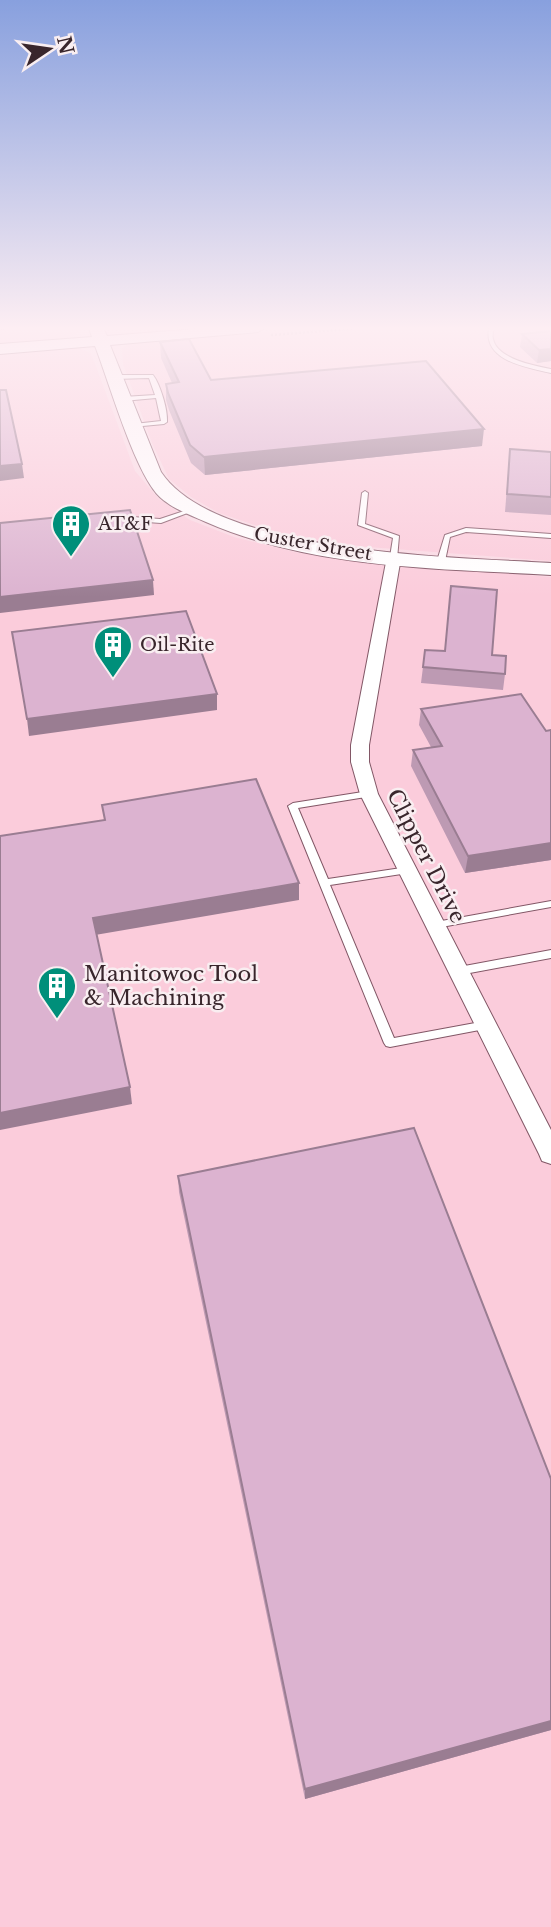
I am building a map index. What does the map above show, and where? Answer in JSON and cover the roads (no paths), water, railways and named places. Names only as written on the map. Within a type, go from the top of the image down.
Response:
[{"type":"street","name":"Custer Street","points":[[131,418],[152,472],[165,490],[215,520],[263,536],[333,550],[551,569]]},
{"type":"street","name":"Clipper Drive","points":[[394,557],[360,745],[360,762],[369,794],[551,1154]]},
{"type":"lane","points":[[134,426],[164,422],[165,418]]},
{"type":"lane","points":[[365,493],[361,525],[397,537],[394,557]]},
{"type":"lane","points":[[113,519],[161,521],[195,509]]},
{"type":"lane","points":[[441,561],[447,536],[454,532],[466,530],[551,536]]},
{"type":"lane","points":[[369,794],[293,806],[390,1042],[486,1025]]},
{"type":"lane","points":[[325,883],[408,870]]},
{"type":"lane","points":[[436,925],[551,904]]},
{"type":"lane","points":[[459,971],[551,954]]},
{"type":"place","name":"AT&F","points":[[71,558]]},
{"type":"place","name":"Oil-Rite","points":[[113,679]]},
{"type":"place","name":"Manitowoc Tool & Machining","points":[[57,1020]]}]
